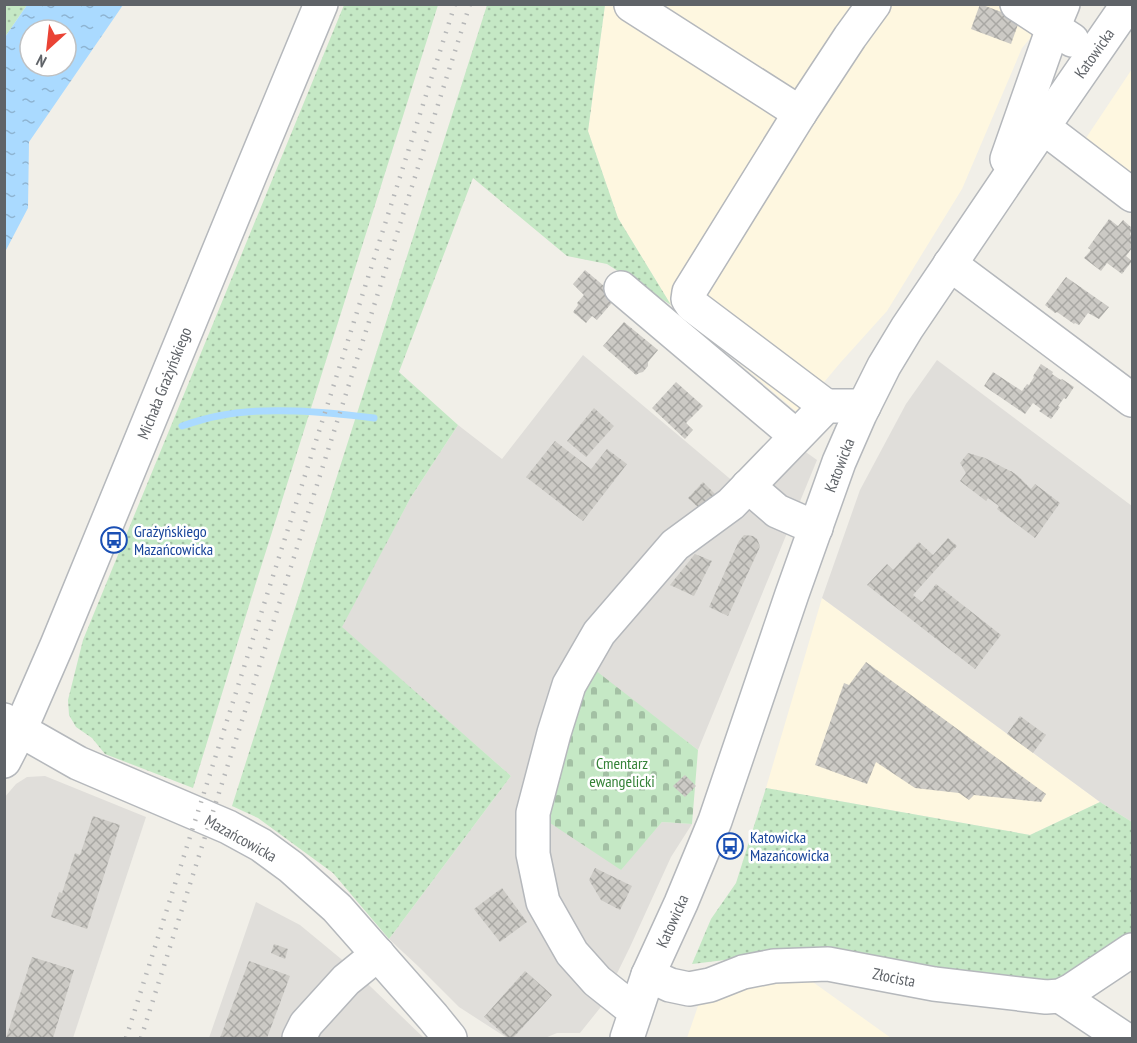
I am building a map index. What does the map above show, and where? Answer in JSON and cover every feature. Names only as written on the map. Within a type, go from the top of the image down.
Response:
[{"type":"street","name":"Michała Grażyńskiego","points":[[4,761],[13,725],[321,4]]},
{"type":"street","points":[[864,406],[826,406],[692,305],[688,299],[690,292],[800,113],[874,4]]},
{"type":"street","points":[[1017,4],[1052,12],[1093,55]]},
{"type":"street","name":"Katowicka","points":[[627,1038],[648,975],[715,821],[839,462],[864,406],[884,366],[950,264],[1128,4]]},
{"type":"street","points":[[631,5],[800,113]]},
{"type":"street","points":[[992,203],[1052,12]]},
{"type":"street","points":[[1043,127],[1132,195]]},
{"type":"street","points":[[950,264],[1132,400]]},
{"type":"street","points":[[621,288],[796,436]]},
{"type":"street","points":[[626,1004],[597,981],[572,953],[543,902],[533,854],[533,813],[568,685],[599,633],[675,545],[730,504],[826,406]]},
{"type":"street","points":[[748,486],[777,511],[816,528]]},
{"type":"street","name":"Mazańcowicka","points":[[13,725],[78,763],[228,827],[261,845],[291,867],[338,909],[441,1028],[470,1038]]},
{"type":"street","points":[[1123,1038],[1060,996],[1132,950]]},
{"type":"street","points":[[299,1038],[306,1024],[346,980],[378,954]]},
{"type":"street","name":"Złocista","points":[[648,975],[670,985],[689,988],[710,985],[743,972],[774,966],[828,964],[934,984],[1046,997],[1060,996]]},
{"type":"street","name":"Katowicka","points":[[604,1038],[648,975]]},
{"type":"shaded area","points":[[605,5],[1058,5],[1022,48],[962,189],[887,311],[798,413],[671,305],[618,218],[588,131]]},
{"type":"shaded area","points":[[1132,69],[1132,177],[1084,141]]},
{"type":"shaded area","points":[[583,355],[735,483],[783,436],[817,460],[698,750],[595,671],[620,870],[662,822],[692,824],[671,857],[600,1008],[580,1033],[557,1033],[545,1038],[507,1038],[459,1007],[389,939],[511,776],[341,627],[411,497],[458,425],[502,459]]},
{"type":"shaded area","points":[[937,360],[1132,506],[1132,822],[1100,802],[822,598],[860,490],[906,404]]},
{"type":"shaded area","points":[[822,598],[1100,802],[1030,835],[766,788]]},
{"type":"shaded area","points":[[45,776],[146,817],[73,1038],[5,1038],[4,798],[16,784],[27,777]]},
{"type":"shaded area","points":[[256,902],[300,925],[346,963],[424,1038],[209,1038]]},
{"type":"shaded area","points":[[796,970],[891,1038],[687,1038],[708,977]]},
{"type":"green space","points":[[4,5],[27,5],[5,37]]},
{"type":"green space","points":[[344,5],[438,5],[193,788],[105,754],[92,738],[76,727],[69,715],[68,700],[83,640]]},
{"type":"green space","points":[[487,5],[605,5],[588,131],[618,218],[671,305],[607,264],[567,256],[473,178],[399,372],[458,425],[411,497],[342,627],[511,776],[389,939],[333,873],[258,818],[232,806]]},
{"type":"green space","name":"Cmentarz ewangelicki","points":[[595,670],[698,750],[692,824],[662,822],[621,870],[547,821],[565,737]]},
{"type":"green space","points":[[766,788],[1030,835],[1100,802],[1132,822],[1132,934],[1066,978],[1038,981],[782,953],[692,964],[711,919],[736,883]]},
{"type":"water","points":[[27,5],[123,5],[78,71],[78,18],[18,18]]},
{"type":"water","points":[[18,18],[18,78],[73,78],[29,142],[28,208],[5,252],[5,37]]},
{"type":"building","points":[[980,4],[1020,19],[1011,44],[971,29]]},
{"type":"building","points":[[1109,219],[1118,226],[1123,220],[1132,228],[1130,234],[1132,248],[1126,256],[1132,261],[1122,274],[1107,263],[1101,271],[1084,258],[1091,250],[1088,248]]},
{"type":"building","points":[[585,270],[617,297],[597,320],[592,316],[586,323],[573,312],[584,295],[573,284]]},
{"type":"building","points":[[1066,277],[1109,307],[1099,319],[1088,313],[1079,325],[1074,324],[1045,305]]},
{"type":"building","points":[[624,322],[658,350],[643,372],[636,375],[603,346]]},
{"type":"building","points":[[1041,364],[1053,372],[1052,374],[1074,387],[1058,406],[1060,407],[1051,419],[1039,411],[1041,409],[1033,403],[1025,414],[984,386],[993,372],[1022,391],[1027,384],[1029,385]]},
{"type":"building","points":[[676,382],[703,406],[686,423],[693,430],[685,439],[652,408]]},
{"type":"building","points":[[594,408],[614,426],[586,457],[567,441]]},
{"type":"building","points":[[555,441],[591,469],[607,449],[627,464],[583,521],[526,477]]},
{"type":"building","points":[[968,453],[985,458],[1011,471],[1031,489],[1035,484],[1060,503],[1035,538],[997,509],[999,506],[988,498],[986,501],[960,481],[966,473],[960,463]]},
{"type":"building","points":[[703,482],[715,494],[700,509],[688,498]]},
{"type":"building","points":[[744,535],[753,536],[760,546],[728,616],[709,607],[739,541]]},
{"type":"building","points":[[948,538],[957,546],[913,595],[922,602],[936,584],[1001,635],[975,669],[867,585],[887,564],[893,570],[919,542],[933,555]]},
{"type":"building","points":[[695,554],[712,561],[694,596],[670,585]]},
{"type":"building","points":[[866,662],[1046,794],[1041,802],[974,795],[969,800],[959,793],[915,788],[876,762],[867,784],[815,765],[844,683],[849,685]]},
{"type":"building","points":[[1020,716],[1046,735],[1033,753],[1007,734]]},
{"type":"building","points":[[685,775],[696,786],[685,797],[673,786]]},
{"type":"building","points":[[93,816],[120,825],[87,929],[51,917],[59,892],[62,893],[75,853],[80,855]]},
{"type":"building","points":[[595,868],[632,886],[620,910],[601,900],[589,880]]},
{"type":"building","points":[[502,888],[527,922],[500,942],[474,909]]},
{"type":"building","points":[[274,944],[288,949],[285,959],[271,953]]},
{"type":"building","points":[[32,957],[74,970],[53,1038],[6,1038]]},
{"type":"building","points":[[249,961],[290,976],[267,1038],[220,1038]]},
{"type":"building","points":[[525,971],[552,995],[513,1038],[508,1038],[484,1017]]},
{"type":"waterway","points":[[182,426],[214,417],[255,411],[316,412],[374,418]]},
{"type":"railway","points":[[126,1038],[455,4]]},
{"type":"railway","points":[[141,1038],[470,4]]},
{"type":"place","name":"Grażyńskiego Mazańcowicka","points":[[114,540]]},
{"type":"place","name":"Katowicka Mazańcowicka","points":[[730,846]]}]
